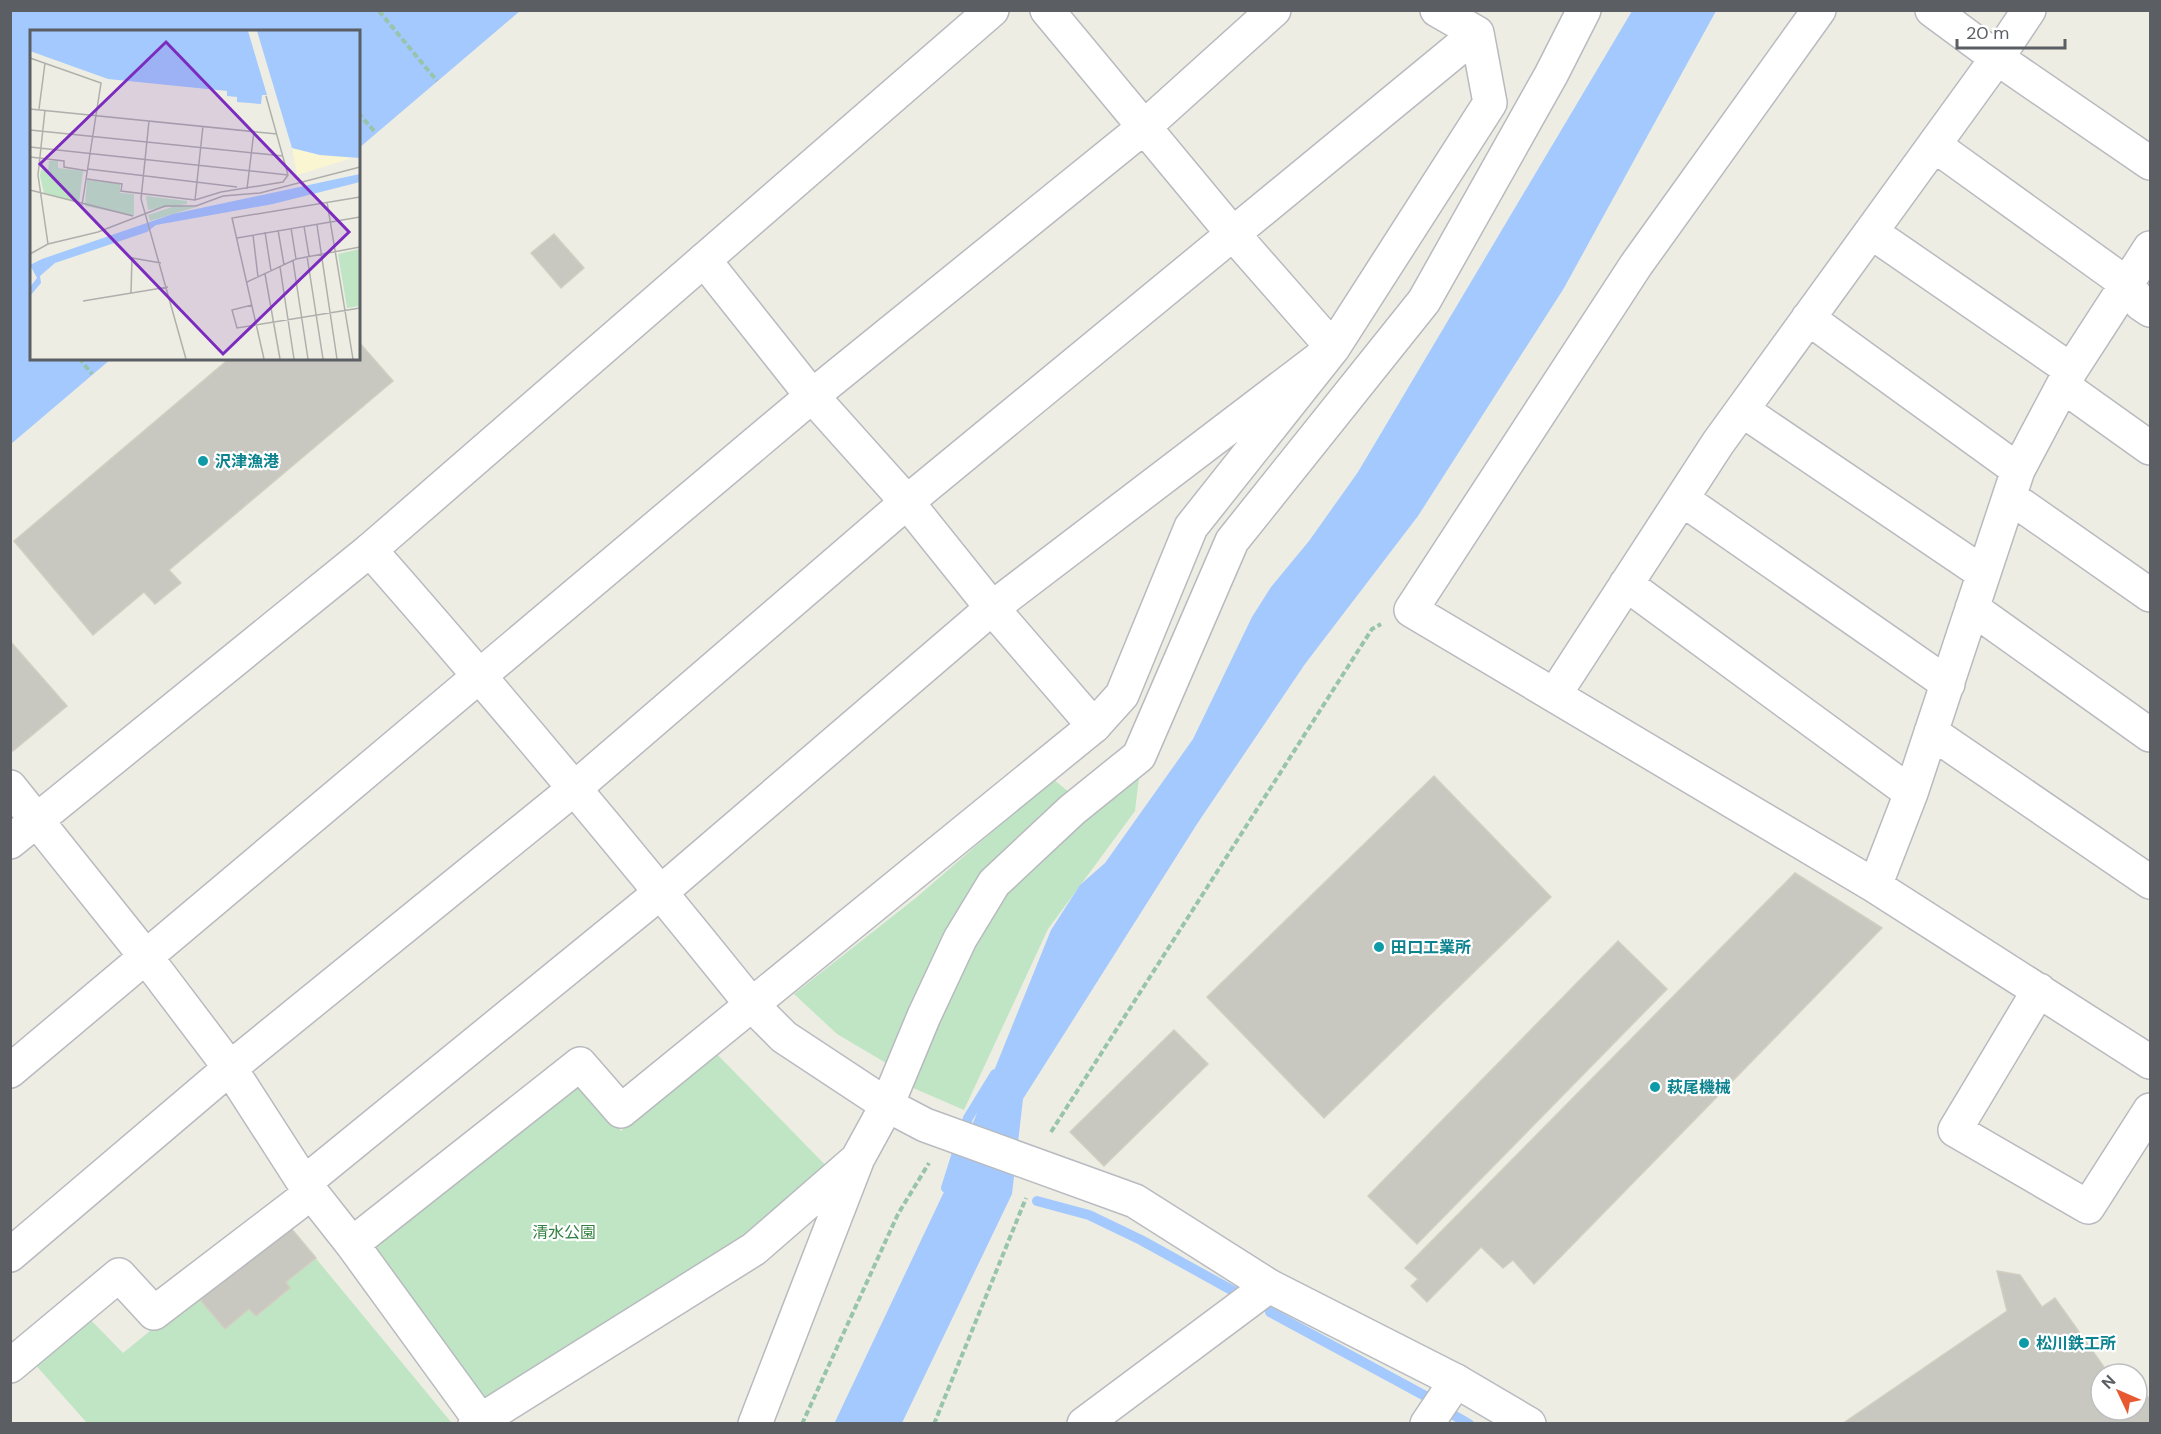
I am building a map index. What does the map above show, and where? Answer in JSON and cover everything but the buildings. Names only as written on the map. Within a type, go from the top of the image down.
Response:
[{"type":"street","points":[[10,842],[370,550],[992,10]]},
{"type":"street","points":[[1047,10],[1143,128],[1333,348]]},
{"type":"street","points":[[10,1071],[812,396],[1143,128],[1274,10]]},
{"type":"street","points":[[352,1244],[580,1064],[621,1111],[1094,726],[1122,695],[1191,527],[1333,348],[1490,103],[1477,33],[1437,10]]},
{"type":"street","points":[[755,1424],[858,1158],[887,1105],[924,1016],[960,939],[994,883],[1072,810],[1139,756],[1232,541],[1424,301],[1551,75],[1584,10]]},
{"type":"street","points":[[1819,10],[1636,265],[1411,610],[1875,886],[2151,1062]]},
{"type":"street","points":[[1932,10],[1997,58],[2151,163]]},
{"type":"street","points":[[1554,694],[1742,410],[1997,58],[2029,10]]},
{"type":"street","points":[[10,1255],[230,1068],[575,788],[907,502],[1477,33]]},
{"type":"street","points":[[1934,145],[2127,284],[2141,303],[2151,310]]},
{"type":"street","points":[[1871,232],[2067,378],[2151,448]]},
{"type":"street","points":[[1875,886],[1911,793],[2014,484],[2067,378],[2151,248]]},
{"type":"street","points":[[704,260],[812,396],[907,502],[992,608],[1094,726]]},
{"type":"street","points":[[1808,318],[2151,595]]},
{"type":"street","points":[[10,1366],[119,1275],[154,1313],[661,892],[992,608],[1333,348]]},
{"type":"street","points":[[1742,410],[1983,573]]},
{"type":"street","points":[[1682,499],[1948,684]]},
{"type":"street","points":[[370,550],[575,788],[752,1005],[784,1037],[887,1105],[935,1128],[1135,1201],[1269,1286],[1456,1381],[1528,1424]]},
{"type":"street","points":[[1626,584],[1911,793]]},
{"type":"street","points":[[1972,608],[2151,735]]},
{"type":"street","points":[[1931,732],[2151,882]]},
{"type":"street","points":[[10,787],[38,819],[230,1068],[307,1188],[352,1244],[477,1422],[754,1249],[858,1158]]},
{"type":"street","points":[[2039,990],[1955,1130],[2088,1207],[2151,1110]]},
{"type":"street","points":[[1084,1424],[1269,1286]]},
{"type":"street","points":[[1427,1424],[1456,1381]]},
{"type":"path","points":[[379,11],[437,81]]},
{"type":"path","points":[[360,115],[376,133]]},
{"type":"path","points":[[81,360],[92,374]]},
{"type":"path","points":[[934,1424],[1053,1127],[1372,629],[1411,610]]},
{"type":"path","points":[[802,1424],[898,1214],[930,1161]]},
{"type":"green space","points":[[1141,761],[1135,811],[1048,929],[964,1110],[911,1087],[952,990],[1015,880]]},
{"type":"green space","points":[[1053,779],[1070,793],[914,1003],[886,1063],[837,1034],[794,994],[917,897]]},
{"type":"green space","name":"清水公園","points":[[711,1048],[837,1177],[501,1407],[461,1386],[360,1246],[576,1075],[621,1131]]},
{"type":"green space","points":[[285,1221],[451,1422],[87,1423],[32,1361],[84,1313],[123,1353]]},
{"type":"water","points":[[11,10],[520,10],[360,147],[360,30],[30,30],[30,360],[110,360],[11,444]]},
{"type":"water","points":[[1632,11],[1716,11],[1564,288],[1418,516],[1305,664],[1197,824],[1023,1099],[1012,1194],[902,1423],[834,1424],[951,1177],[1051,930],[1080,885],[1105,863],[1193,739],[1252,617],[1271,587],[1309,541],[1358,472]]},
{"type":"waterway","points":[[946,1188],[968,1118],[995,1074]]},
{"type":"waterway","points":[[1037,1201],[1089,1215],[1141,1240],[1237,1293]]},
{"type":"waterway","points":[[1270,1312],[1429,1398]]},
{"type":"waterway","points":[[1450,1413],[1469,1424]]},
{"type":"place","name":"沢津漁港","points":[[203,461]]},
{"type":"place","name":"田口工業所","points":[[1379,947]]},
{"type":"place","name":"萩尾機械","points":[[1655,1087]]},
{"type":"place","name":"松川鉄工所","points":[[2024,1343]]}]
